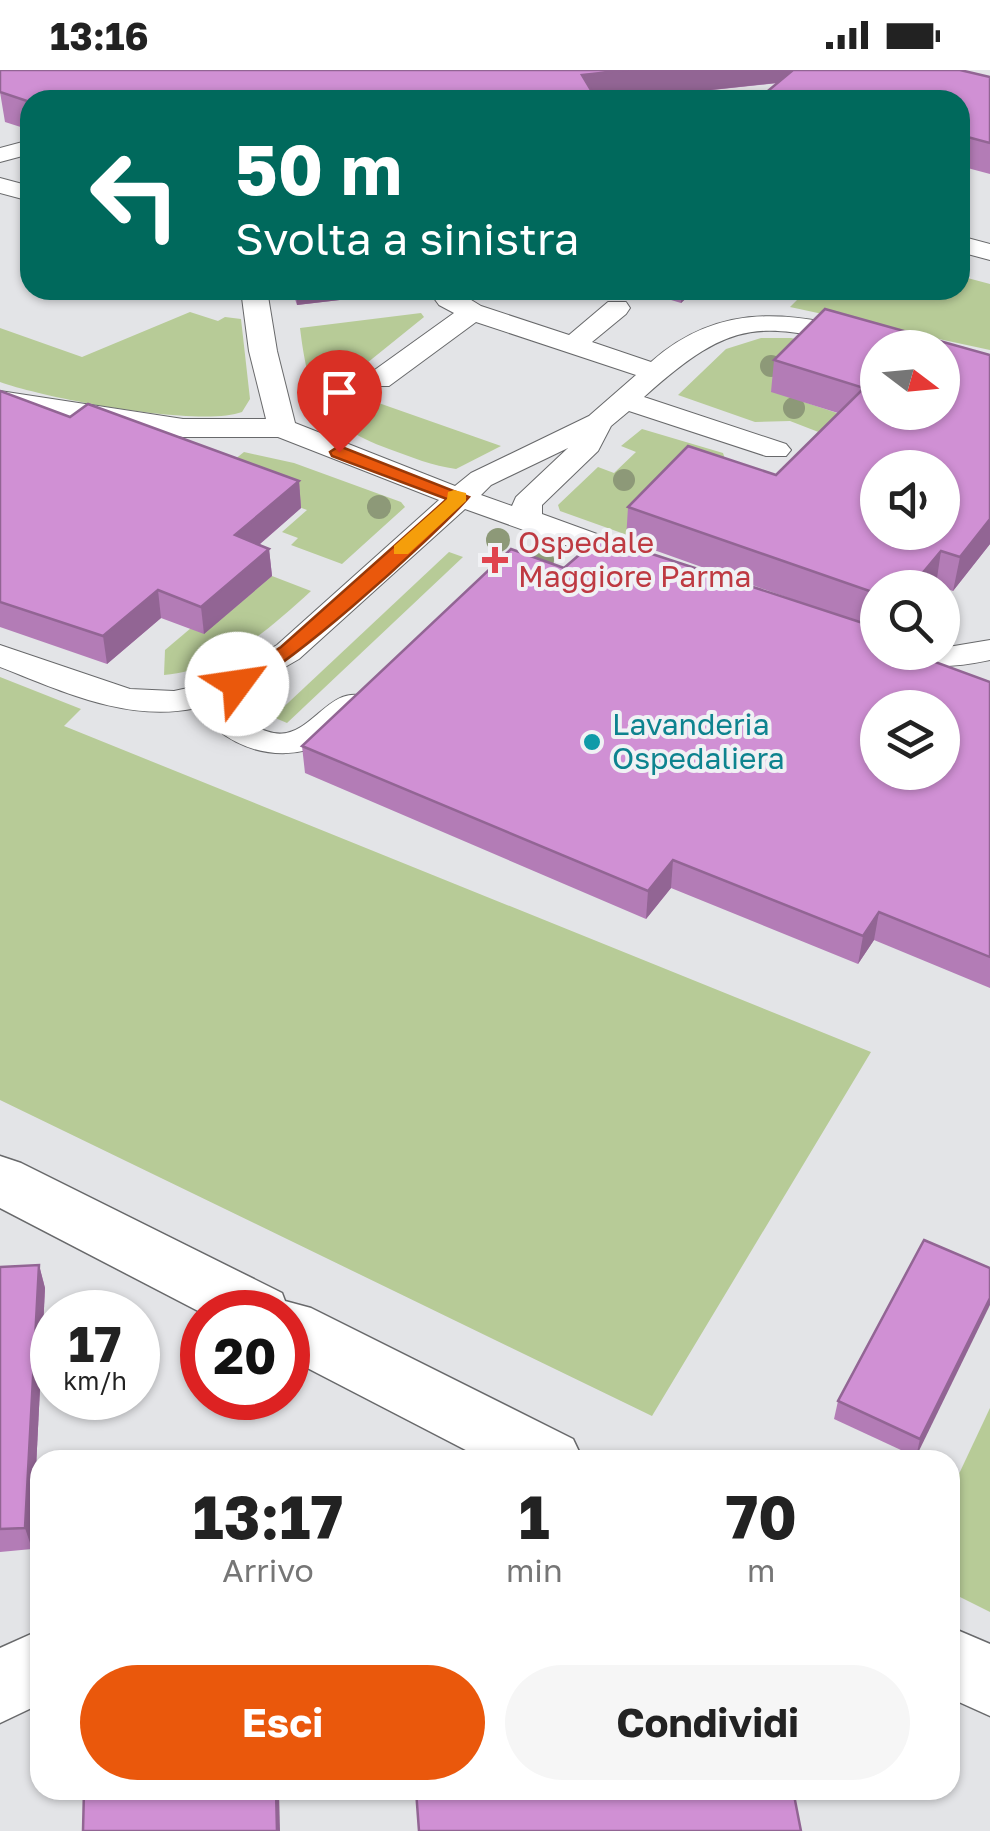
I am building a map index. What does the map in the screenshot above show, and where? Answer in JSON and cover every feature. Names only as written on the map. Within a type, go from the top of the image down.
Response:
[{"type":"street","points":[[0,1180],[216,1290]]},
{"type":"street","points":[[310,1338],[529,1450]]},
{"type":"street","points":[[960,1666],[990,1681]]},
{"type":"street","points":[[0,1688],[30,1670]]},
{"type":"lane","points":[[255,300],[282,428]]},
{"type":"lane","points":[[450,300],[472,312],[655,372]]},
{"type":"lane","points":[[574,345],[617,308]]},
{"type":"lane","points":[[379,380],[472,312]]},
{"type":"lane","points":[[0,655],[117,698],[159,703],[205,697],[278,660],[481,479],[599,422],[655,372],[709,334],[751,324],[812,324],[860,337]]},
{"type":"lane","points":[[0,399],[183,428],[282,428],[675,574]]},
{"type":"lane","points":[[624,400],[776,450]]},
{"type":"lane","points":[[552,530],[527,517],[527,503],[588,445],[599,422]]},
{"type":"lane","points":[[508,552],[529,534],[552,530]]},
{"type":"lane","points":[[960,657],[990,652]]},
{"type":"lane","points":[[990,652],[983,663],[990,684]]},
{"type":"lane","points":[[205,697],[220,719],[237,733],[263,742],[289,743],[321,732],[369,687]]},
{"type":"green space","points":[[970,279],[990,284],[990,350],[960,344],[960,330],[897,330],[790,307],[797,300],[970,300]]},
{"type":"green space","points":[[190,312],[218,321],[225,317],[241,319],[250,399],[242,412],[221,416],[159,414],[50,396],[0,382],[0,328],[82,357]]},
{"type":"green space","points":[[421,313],[424,317],[336,388],[501,446],[456,469],[406,455],[347,429],[322,406],[308,374],[300,328]]},
{"type":"green space","points":[[761,338],[791,338],[818,344],[771,391],[846,416],[821,433],[790,421],[755,422],[678,395],[726,349]]},
{"type":"green space","points":[[642,429],[723,453],[725,459],[630,536],[560,511],[558,505],[598,467],[614,473],[636,452],[621,446]]},
{"type":"green space","points":[[244,452],[294,463],[401,502],[405,507],[342,564],[291,545],[298,538],[282,532],[307,510],[214,476]]},
{"type":"green space","points":[[449,552],[463,557],[287,723],[273,717]]},
{"type":"green space","points":[[272,576],[311,591],[244,646],[207,665],[164,675],[165,650],[191,628]]},
{"type":"green space","points":[[0,677],[81,709],[64,726],[871,1052],[652,1416],[0,1100]]},
{"type":"green space","points":[[990,1408],[990,1612],[960,1597],[960,1472]]},
{"type":"building","points":[[0,70],[628,70],[582,75],[591,90],[20,90],[20,99],[0,92]]},
{"type":"building","points":[[793,70],[960,70],[990,77],[990,143],[970,138],[970,90],[769,90]]},
{"type":"building","points":[[825,309],[900,330],[860,330],[860,387],[774,360]]},
{"type":"building","points":[[960,347],[990,355],[990,519],[960,557],[941,551],[925,570],[860,570],[860,588],[628,507],[688,446],[776,475],[860,392],[860,430],[960,430]]},
{"type":"building","points":[[0,391],[70,417],[88,404],[299,481],[235,535],[269,549],[201,607],[158,590],[103,636],[0,602]]},
{"type":"building","points":[[600,537],[860,622],[860,670],[957,670],[990,682],[990,957],[879,912],[863,936],[673,860],[648,891],[302,746],[511,549],[564,568]]},
{"type":"building","points":[[924,1240],[990,1268],[990,1298],[920,1439],[838,1401]]},
{"type":"building","points":[[39,1265],[38,1290],[30,1290],[31,1420],[25,1528],[0,1529],[0,1267]]},
{"type":"building","points":[[84,1800],[276,1800],[277,1831],[83,1831]]},
{"type":"building","points":[[417,1800],[795,1800],[801,1831],[419,1831]]},
{"type":"slow traffic","points":[[401,550],[460,497],[454,495]]},
{"type":"place","name":"Ospedale Maggiore Parma","points":[[495,560]]},
{"type":"place","name":"Lavanderia Ospedaliera","points":[[592,742]]},
{"type":"route","points":[[237,684],[288,652],[460,497],[339,452]]}]
